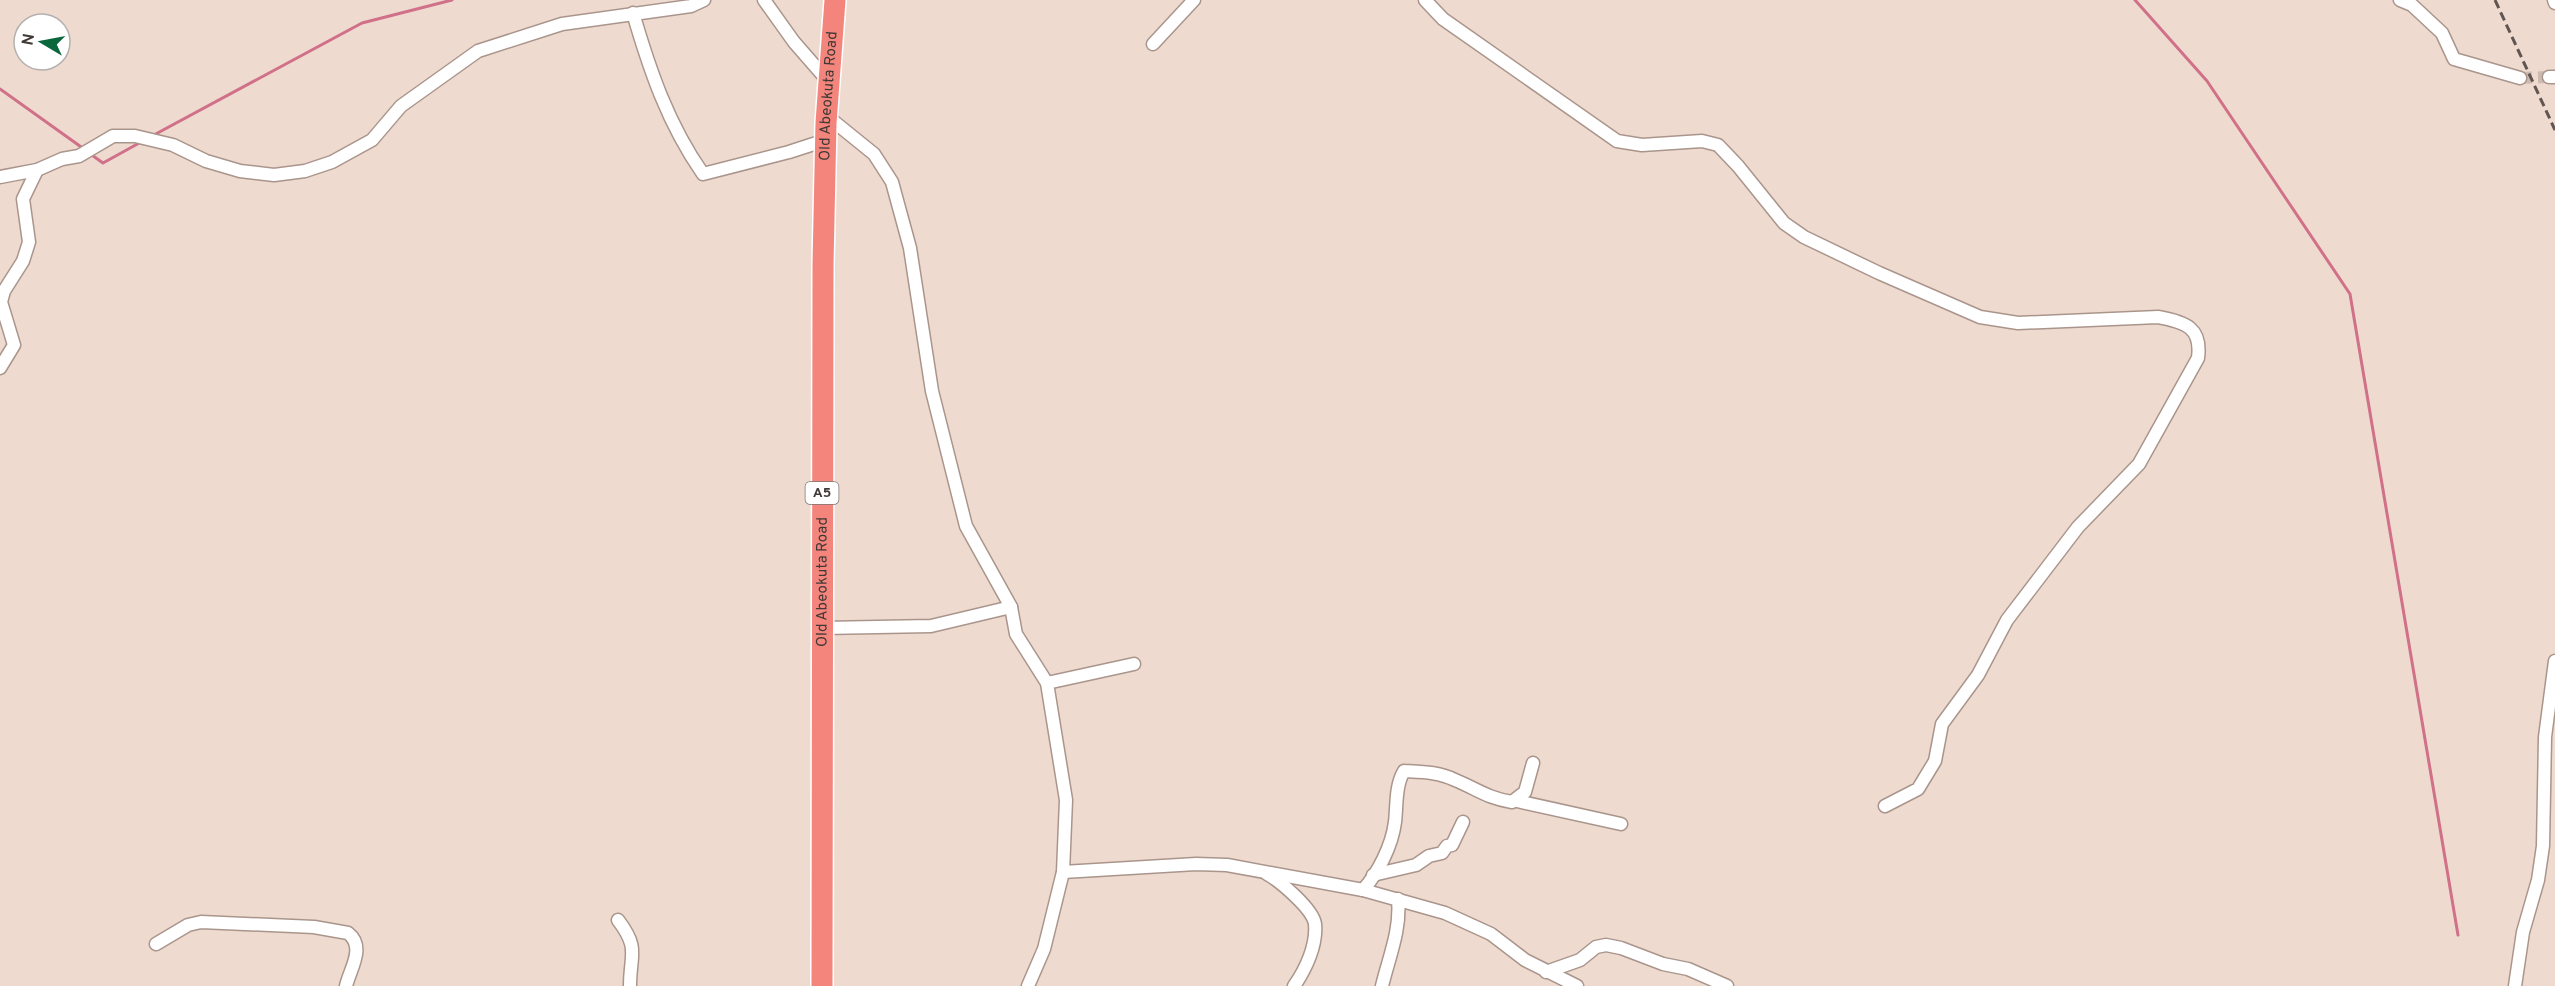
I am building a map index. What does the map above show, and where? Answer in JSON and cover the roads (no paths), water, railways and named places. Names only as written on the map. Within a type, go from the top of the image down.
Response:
[{"type":"highway","name":"Old Abeokuta Road","points":[[822,986],[826,140],[835,0]]},
{"type":"street","points":[[0,177],[37,170],[62,159],[78,156],[113,136],[135,136],[173,145],[206,161],[240,171],[274,175],[305,171],[332,162],[372,140],[401,106],[478,51],[562,24],[691,6],[704,0]]},
{"type":"street","points":[[764,0],[794,42],[828,81]]},
{"type":"street","points":[[1153,44],[1194,0]]},
{"type":"street","points":[[1425,0],[1443,19],[1470,39],[1617,141],[1642,145],[1702,141],[1718,145],[1784,223],[1804,237],[1879,273],[1980,317],[2018,323],[2158,317],[2175,320],[2194,331],[2200,341],[2198,358],[2139,464],[2078,527],[2007,620],[1978,675],[1942,724],[1935,761],[1918,789],[1885,806]]},
{"type":"street","points":[[2400,0],[2412,5],[2442,33],[2454,59],[2520,78]]},
{"type":"street","points":[[633,13],[651,77],[680,141],[703,174],[826,140]]},
{"type":"street","points":[[827,116],[874,154],[892,182],[910,248],[932,391],[966,526],[1011,607],[1016,634],[1047,683],[1066,801],[1063,872],[1044,949],[1028,986]]},
{"type":"street","points":[[0,368],[14,345],[1,302],[4,291],[23,261],[29,242],[23,199],[37,170]]},
{"type":"street","points":[[823,628],[931,626],[1011,607]]},
{"type":"street","points":[[2515,986],[2523,932],[2538,880],[2543,846],[2545,737],[2555,661]]},
{"type":"street","points":[[1047,683],[1134,663]]},
{"type":"street","points":[[1517,801],[1526,792],[1533,763]]},
{"type":"street","points":[[1363,890],[1387,852],[1394,832],[1398,792],[1404,771],[1436,773],[1456,780],[1474,792],[1500,800],[1517,801],[1621,824]]},
{"type":"street","points":[[1373,875],[1416,865],[1429,856],[1442,853],[1447,846],[1452,845],[1463,822]]},
{"type":"street","points":[[1063,872],[1196,864],[1261,870],[1363,890],[1445,913],[1491,934],[1525,960],[1577,986]]},
{"type":"street","points":[[1261,870],[1281,882],[1305,907],[1315,922],[1312,951],[1294,986]]},
{"type":"street","points":[[1382,986],[1396,938],[1400,915],[1398,899]]},
{"type":"street","points":[[618,920],[627,932],[634,952],[630,986]]},
{"type":"street","points":[[156,944],[188,925],[201,922],[314,927],[348,933],[356,943],[356,950],[346,986]]},
{"type":"street","points":[[1546,972],[1580,960],[1596,947],[1606,945],[1622,948],[1663,964],[1688,969],[1727,986]]},
{"type":"waterway","points":[[152,136],[362,23],[452,0]]},
{"type":"waterway","points":[[2135,0],[2207,81],[2350,294],[2458,935]]},
{"type":"waterway","points":[[0,89],[84,149]]},
{"type":"waterway","points":[[89,153],[103,163],[141,142]]},
{"type":"tunnel","points":[[2520,78],[2549,77]]},
{"type":"railway","points":[[2495,0],[2555,130]]}]
